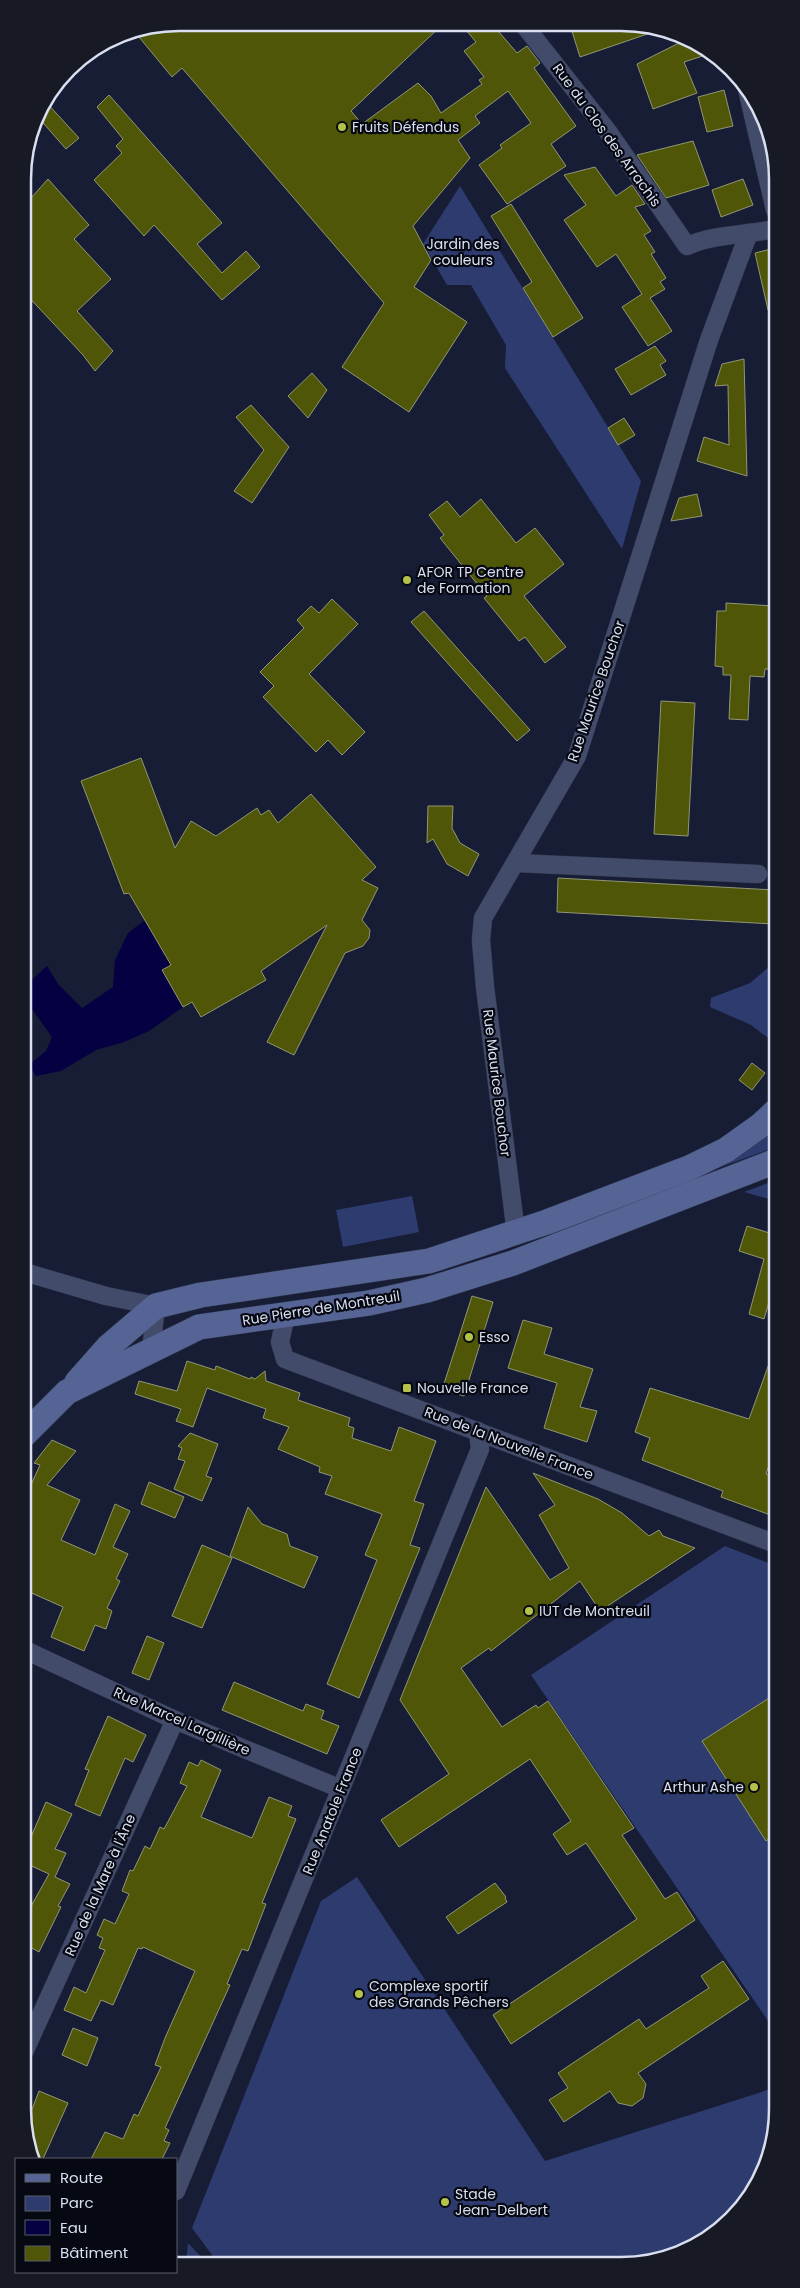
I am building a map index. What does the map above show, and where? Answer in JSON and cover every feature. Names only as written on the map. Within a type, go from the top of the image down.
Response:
[{"type":"main road","points":[[67,1392],[108,1347],[156,1306],[201,1295],[429,1261],[516,1233],[689,1168],[726,1150],[769,1118]]},
{"type":"main road","name":"Rue Pierre de Montreuil","points":[[31,1428],[67,1392],[199,1328],[368,1303],[427,1290],[513,1263],[768,1164]]},
{"type":"street","name":"Rue du Clos des Arrachis","points":[[529,31],[610,133],[687,246],[704,238],[748,235]]},
{"type":"street","points":[[752,110],[769,188]]},
{"type":"street","points":[[748,235],[769,230]]},
{"type":"street","name":"Rue Maurice Bouchor","points":[[516,1233],[481,940],[484,918],[576,756],[709,340],[748,235]]},
{"type":"street","points":[[516,863],[758,874]]},
{"type":"street","points":[[31,1274],[106,1296],[156,1306],[151,1351]]},
{"type":"street","name":"Rue de la Nouvelle France","points":[[286,1315],[280,1342],[285,1359],[768,1541]]},
{"type":"street","name":"Rue Anatole France","points":[[178,2186],[480,1449],[478,1431]]},
{"type":"street","name":"Rue Marcel Largillière","points":[[31,1653],[175,1720],[341,1789]]},
{"type":"street","name":"Rue de la Mare à l'Âne","points":[[31,2039],[175,1720]]},
{"type":"green space","name":"Jardin des couleurs","points":[[460,186],[641,481],[622,549],[505,368],[506,345],[471,285],[447,285],[423,244]]},
{"type":"green space","points":[[769,967],[769,1038],[751,1025],[710,1007],[711,998],[750,983]]},
{"type":"green space","points":[[769,1133],[768,1150],[721,1167]]},
{"type":"green space","points":[[768,1183],[768,1199],[744,1192]]},
{"type":"green space","points":[[412,1196],[419,1232],[343,1247],[336,1210]]},
{"type":"green space","points":[[725,1546],[768,1563],[768,2021],[531,1675]]},
{"type":"green space","name":"Complexe sportif des Grands Pêchers","points":[[357,1877],[545,2161],[768,2090],[768,2119],[764,2147],[758,2166],[749,2183],[726,2214],[711,2226],[678,2246],[650,2254],[621,2257],[214,2257],[192,2228],[321,1901]]},
{"type":"green space","points":[[188,2243],[201,2257],[187,2257]]},
{"type":"water","points":[[145,920],[171,965],[162,970],[183,1007],[149,1031],[124,1042],[96,1050],[61,1071],[36,1076],[32,1069],[32,1063],[46,1051],[52,1037],[32,1009],[32,980],[47,966],[58,984],[82,1008],[113,987],[115,960],[128,933]]},
{"type":"building","name":"Fruits Défendus","points":[[435,31],[351,111],[362,124],[418,83],[431,96],[441,113],[482,84],[479,80],[484,77],[464,51],[476,42],[467,31],[498,31],[517,53],[527,46],[540,63],[534,68],[576,126],[551,144],[566,166],[507,204],[479,165],[502,148],[500,145],[531,123],[508,91],[475,116],[480,123],[458,140],[470,158],[413,226],[431,260],[414,287],[467,322],[409,412],[342,367],[384,303],[182,68],[172,77],[139,37],[169,32]]},
{"type":"building","points":[[572,31],[621,31],[648,34],[580,57]]},
{"type":"building","points":[[679,43],[702,56],[684,62],[697,93],[653,109],[637,64]]},
{"type":"building","points":[[724,90],[733,126],[707,132],[698,97]]},
{"type":"building","points":[[109,95],[222,223],[197,244],[222,273],[246,251],[260,267],[222,300],[154,225],[144,236],[94,180],[122,153],[116,146],[123,139],[97,107]]},
{"type":"building","points":[[50,107],[79,138],[66,149],[43,122]]},
{"type":"building","points":[[693,141],[709,185],[666,198],[637,155]]},
{"type":"building","points":[[595,167],[616,196],[632,185],[645,204],[635,207],[651,231],[644,235],[655,252],[651,254],[666,278],[660,282],[665,289],[650,298],[672,331],[648,346],[622,307],[642,294],[616,254],[597,267],[564,220],[586,205],[564,175]]},
{"type":"building","points":[[48,179],[89,225],[74,239],[111,279],[77,311],[113,351],[95,371],[83,355],[32,301],[32,197]]},
{"type":"building","points":[[743,179],[753,205],[721,217],[712,190]]},
{"type":"building","points":[[511,204],[583,318],[553,337],[523,288],[532,282],[491,216]]},
{"type":"building","points":[[769,250],[769,310],[768,310],[755,253]]},
{"type":"building","points":[[655,346],[666,361],[660,365],[666,375],[631,395],[615,369]]},
{"type":"building","points":[[744,359],[747,476],[697,461],[704,437],[729,445],[728,385],[715,386],[722,364]]},
{"type":"building","points":[[312,373],[327,390],[308,418],[288,396]]},
{"type":"building","points":[[251,405],[289,447],[252,503],[234,491],[264,450],[236,417]]},
{"type":"building","points":[[624,418],[635,435],[618,445],[608,428]]},
{"type":"building","points":[[697,494],[702,516],[671,521],[679,498]]},
{"type":"building","points":[[481,499],[516,543],[535,528],[564,564],[524,596],[566,647],[545,663],[525,637],[519,641],[484,598],[487,596],[440,538],[444,535],[429,515],[447,501],[460,517]]},
{"type":"building","points":[[332,599],[358,624],[309,674],[365,732],[342,755],[328,740],[316,752],[263,697],[274,686],[260,672],[304,628],[297,620],[311,606],[319,613]]},
{"type":"building","points":[[726,603],[769,606],[769,669],[765,669],[764,677],[750,676],[748,720],[729,719],[731,675],[723,675],[723,667],[715,666],[717,611],[726,611]]},
{"type":"building","points":[[424,611],[530,730],[517,741],[411,622]]},
{"type":"building","points":[[661,701],[695,703],[688,836],[654,834]]},
{"type":"building","points":[[141,758],[175,848],[191,821],[216,836],[257,808],[261,815],[269,810],[278,823],[311,794],[376,867],[362,880],[378,888],[362,920],[370,930],[369,938],[363,946],[345,953],[294,1055],[267,1042],[327,925],[261,971],[266,980],[201,1017],[192,1002],[183,1007],[162,970],[171,965],[129,893],[124,894],[81,781]]},
{"type":"building","points":[[428,806],[453,806],[452,828],[460,843],[479,854],[468,876],[447,864],[433,839],[427,843]]},
{"type":"building","points":[[558,878],[769,890],[769,924],[557,912]]},
{"type":"building","points":[[752,1063],[765,1073],[752,1090],[739,1080]]},
{"type":"building","points":[[747,1226],[768,1233],[768,1304],[764,1319],[749,1314],[764,1259],[739,1251]]},
{"type":"building","points":[[472,1296],[493,1302],[464,1396],[442,1390]]},
{"type":"building","points":[[523,1320],[552,1328],[544,1354],[593,1369],[580,1407],[597,1411],[587,1442],[544,1428],[557,1383],[508,1368]]},
{"type":"building","points":[[187,1361],[215,1370],[216,1366],[250,1379],[251,1377],[255,1379],[265,1371],[266,1381],[300,1393],[298,1400],[350,1418],[348,1426],[354,1428],[352,1438],[391,1451],[399,1427],[436,1441],[414,1501],[424,1504],[410,1545],[420,1548],[359,1698],[327,1684],[377,1560],[365,1555],[382,1514],[325,1494],[332,1476],[319,1472],[320,1467],[278,1449],[289,1427],[263,1418],[266,1409],[207,1388],[193,1427],[176,1421],[181,1409],[135,1394],[139,1381],[177,1391]]},
{"type":"building","points":[[768,1365],[768,1467],[766,1474],[768,1475],[768,1514],[721,1497],[723,1491],[642,1460],[650,1438],[635,1432],[650,1388],[749,1419]]},
{"type":"building","points":[[190,1433],[218,1444],[206,1476],[212,1478],[202,1501],[174,1489],[185,1461],[178,1459],[182,1448],[178,1446]]},
{"type":"building","points":[[52,1440],[76,1451],[47,1485],[80,1500],[61,1540],[95,1555],[115,1504],[130,1511],[113,1547],[128,1554],[116,1579],[120,1581],[107,1608],[112,1611],[106,1629],[95,1625],[84,1651],[51,1637],[63,1607],[31,1593],[31,1484],[40,1465],[34,1463]]},
{"type":"building","points":[[533,1473],[598,1499],[622,1513],[649,1536],[659,1530],[663,1536],[695,1548],[600,1611],[580,1581],[491,1651],[489,1648],[461,1668],[502,1727],[536,1705],[538,1708],[548,1701],[634,1828],[622,1835],[665,1899],[677,1892],[695,1920],[511,2044],[493,2015],[637,1919],[586,1843],[567,1855],[553,1834],[571,1821],[530,1759],[399,1847],[381,1820],[449,1774],[400,1700],[486,1487],[550,1580],[569,1568],[539,1515],[555,1505]]},
{"type":"building","points":[[149,1482],[184,1497],[175,1518],[141,1504]]},
{"type":"building","points":[[248,1507],[262,1524],[287,1534],[290,1546],[318,1557],[304,1588],[230,1556]]},
{"type":"building","points":[[202,1545],[232,1558],[202,1628],[172,1616]]},
{"type":"building","points":[[147,1636],[164,1643],[149,1680],[132,1673]]},
{"type":"building","points":[[234,1682],[303,1711],[306,1704],[324,1711],[321,1719],[339,1726],[327,1754],[222,1710]]},
{"type":"building","name":"Arthur Ashe","points":[[768,1699],[768,1839],[766,1841],[702,1741]]},
{"type":"building","points":[[108,1716],[146,1735],[133,1762],[125,1758],[100,1816],[75,1805],[89,1770],[85,1769]]},
{"type":"building","points":[[201,1760],[221,1770],[201,1817],[252,1838],[269,1797],[292,1806],[288,1816],[296,1819],[262,1903],[266,1904],[248,1951],[242,1949],[227,1984],[230,1985],[165,2128],[169,2130],[164,2141],[170,2143],[162,2158],[92,2158],[105,2132],[123,2139],[134,2114],[138,2116],[161,2067],[155,2065],[195,1971],[143,1947],[142,1949],[138,1948],[113,2005],[101,2000],[91,2021],[64,2010],[74,1987],[86,1993],[105,1950],[99,1948],[103,1938],[97,1935],[104,1919],[115,1924],[129,1894],[122,1891],[130,1870],[133,1871],[145,1846],[150,1849],[160,1827],[164,1829],[187,1786],[180,1783],[189,1762],[198,1766]]},
{"type":"building","points":[[46,1802],[72,1814],[55,1849],[66,1853],[55,1877],[70,1884],[58,1906],[61,1907],[39,1952],[31,1947],[31,1906],[49,1874],[31,1866],[31,1837]]},
{"type":"building","points":[[495,1883],[506,1897],[507,1902],[458,1934],[446,1917]]},
{"type":"building","points":[[723,1961],[749,1999],[638,2073],[646,2084],[643,2098],[632,2106],[618,2103],[610,2091],[564,2122],[549,2100],[568,2088],[558,2073],[639,2019],[646,2029],[709,1988],[701,1976]]},
{"type":"building","points":[[73,2028],[98,2038],[87,2066],[62,2055]]},
{"type":"building","points":[[39,2091],[68,2103],[43,2158],[39,2158],[34,2138],[31,2111]]},
{"type":"place","name":"Fruits Défendus","points":[[342,127]]},
{"type":"place","name":"AFOR TP Centre de Formation","points":[[407,580]]},
{"type":"place","name":"Esso","points":[[469,1337]]},
{"type":"place","name":"Nouvelle France","points":[[407,1388]]},
{"type":"place","name":"IUT de Montreuil","points":[[529,1611]]},
{"type":"place","name":"Arthur Ashe","points":[[754,1787]]},
{"type":"place","name":"Complexe sportif des Grands Pêchers","points":[[359,1994]]},
{"type":"place","name":"Stade Jean-Delbert","points":[[445,2202]]}]
